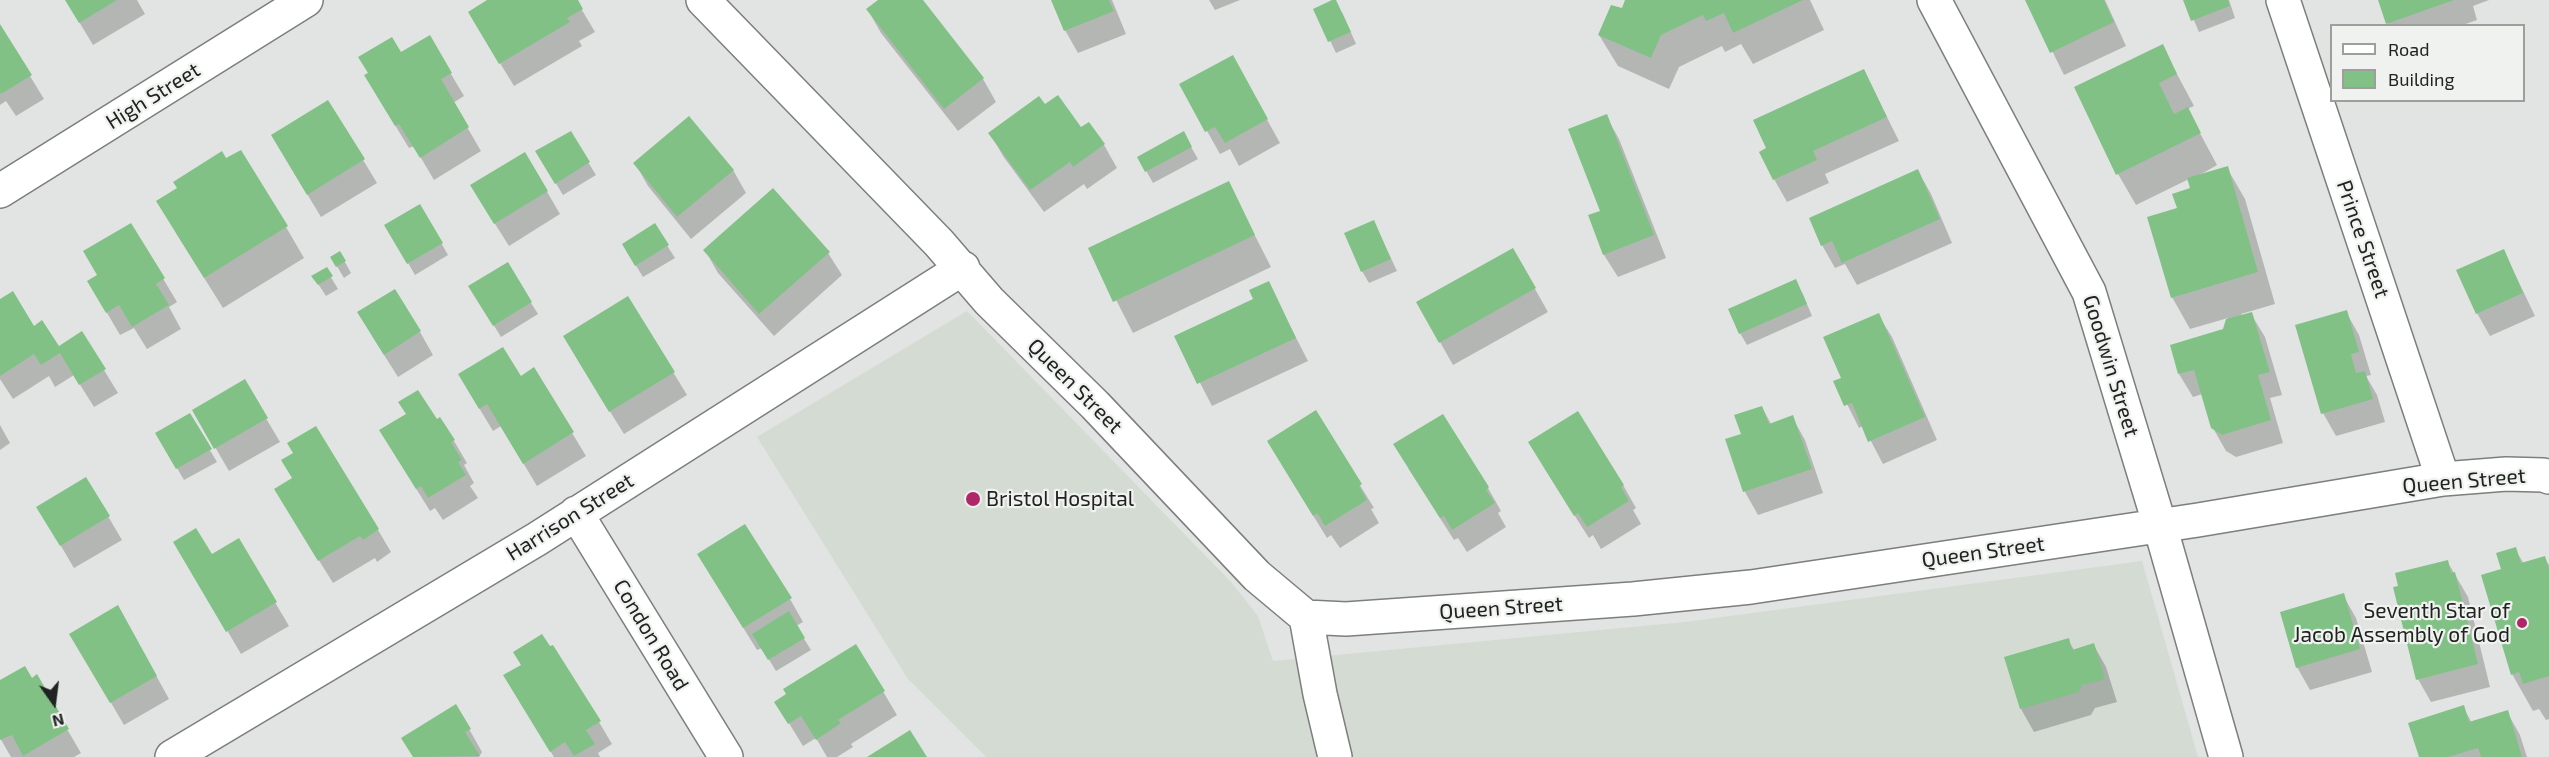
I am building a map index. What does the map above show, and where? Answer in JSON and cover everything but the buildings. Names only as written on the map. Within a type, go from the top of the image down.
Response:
[{"type":"street","name":"High Street","points":[[0,191],[306,0]]},
{"type":"street","name":"Queen Street","points":[[703,0],[963,268],[989,301],[1095,405],[1257,576],[1306,616],[1369,618],[1634,599],[1751,587],[2160,526],[2443,479],[2506,474],[2549,477]]},
{"type":"street","name":"Goodwin Street","points":[[1934,0],[2089,292],[2160,526],[2226,757]]},
{"type":"street","name":"Prince Street","points":[[2283,0],[2443,479]]},
{"type":"street","name":"Harrison Street","points":[[172,757],[576,513],[963,268]]},
{"type":"street","name":"Condon Road","points":[[576,513],[726,757]]},
{"type":"street","points":[[1306,616],[1320,694],[1335,757]]},
{"type":"shaded area","name":"Bristol Hospital","points":[[967,311],[1231,582],[1258,616],[1273,661],[1685,622],[2142,561],[2198,757],[986,757],[908,679],[757,437]]},
{"type":"place","name":"Bristol Hospital","points":[[973,499]]},
{"type":"place","name":"Seventh Star of Jacob Assembly of God","points":[[2522,623]]}]
